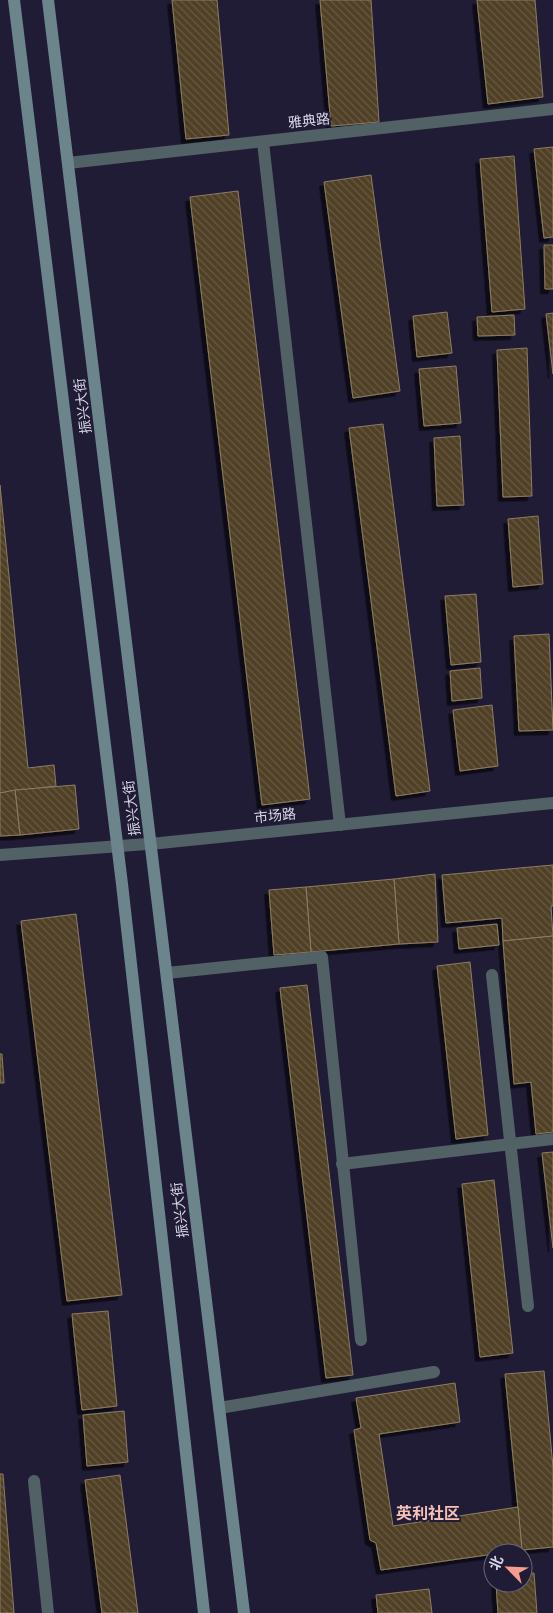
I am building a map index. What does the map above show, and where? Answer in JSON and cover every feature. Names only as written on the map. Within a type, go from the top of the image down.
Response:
[{"type":"street","name":"振兴大街","points":[[14,0],[117,846],[204,1613]]},
{"type":"street","name":"振兴大街","points":[[48,0],[244,1613]]},
{"type":"street","name":"雅典路","points":[[68,163],[553,109]]},
{"type":"street","points":[[263,142],[340,825]]},
{"type":"street","name":"市场路","points":[[0,855],[151,844],[553,803]]},
{"type":"street","points":[[167,973],[322,957],[361,1340]]},
{"type":"street","points":[[492,975],[528,1306]]},
{"type":"street","points":[[342,1164],[553,1139]]},
{"type":"street","points":[[219,1408],[434,1372]]},
{"type":"street","points":[[34,1482],[48,1613]]},
{"type":"building","points":[[172,0],[217,0],[229,135],[186,139]]},
{"type":"building","points":[[320,0],[371,0],[379,122],[331,126]]},
{"type":"building","points":[[477,0],[535,0],[543,97],[488,104]]},
{"type":"building","points":[[553,147],[553,237],[544,238],[534,149]]},
{"type":"building","points":[[514,156],[525,309],[492,312],[480,159]]},
{"type":"building","points":[[371,175],[400,391],[353,398],[324,182]]},
{"type":"building","points":[[238,191],[310,799],[262,805],[190,197]]},
{"type":"building","points":[[544,245],[553,245],[553,289],[545,289]]},
{"type":"building","points":[[447,312],[452,353],[417,357],[413,316]]},
{"type":"building","points":[[553,313],[553,374],[546,314]]},
{"type":"building","points":[[514,315],[515,335],[478,336],[477,317]]},
{"type":"building","points":[[527,348],[532,496],[503,497],[497,350]]},
{"type":"building","points":[[456,366],[461,423],[424,426],[419,369]]},
{"type":"building","points":[[383,424],[430,791],[396,796],[349,428]]},
{"type":"building","points":[[460,436],[464,505],[437,506],[434,438]]},
{"type":"building","points":[[0,485],[28,768],[54,765],[56,786],[0,793]]},
{"type":"building","points":[[538,516],[543,584],[513,587],[508,519]]},
{"type":"building","points":[[476,594],[481,662],[451,665],[445,596]]},
{"type":"building","points":[[549,634],[553,730],[519,731],[514,636]]},
{"type":"building","points":[[480,668],[482,698],[452,701],[450,671]]},
{"type":"building","points":[[492,705],[498,766],[460,771],[453,710]]},
{"type":"building","points":[[75,785],[79,829],[20,835],[15,790]]},
{"type":"building","points":[[15,790],[20,835],[0,836],[0,793]]},
{"type":"building","points":[[553,865],[553,906],[551,906],[553,936],[503,941],[502,918],[446,923],[442,875]]},
{"type":"building","points":[[435,874],[438,942],[399,944],[394,879]]},
{"type":"building","points":[[394,879],[399,944],[311,952],[306,887]]},
{"type":"building","points":[[306,887],[311,952],[274,955],[269,890]]},
{"type":"building","points":[[76,914],[122,1295],[67,1301],[21,921]]},
{"type":"building","points":[[497,924],[499,945],[459,949],[457,928]]},
{"type":"building","points":[[553,936],[553,1132],[536,1134],[531,1082],[514,1084],[503,941]]},
{"type":"building","points":[[470,962],[488,1135],[456,1139],[437,966]]},
{"type":"building","points":[[307,985],[353,1375],[326,1378],[280,988]]},
{"type":"building","points":[[0,1054],[2,1054],[4,1083],[0,1083]]},
{"type":"building","points":[[553,1152],[553,1248],[542,1153]]},
{"type":"building","points":[[494,1180],[513,1353],[480,1357],[462,1184]]},
{"type":"building","points":[[108,1311],[117,1406],[82,1410],[72,1314]]},
{"type":"building","points":[[544,1371],[553,1467],[553,1547],[533,1549],[533,1543],[521,1543],[505,1374]]},
{"type":"building","points":[[455,1383],[460,1422],[379,1434],[393,1526],[518,1507],[521,1543],[483,1543],[483,1556],[381,1570],[376,1543],[370,1540],[354,1430],[361,1428],[356,1398]]},
{"type":"building","points":[[124,1411],[128,1462],[87,1466],[83,1415]]},
{"type":"building","points":[[0,1474],[3,1474],[14,1613],[0,1613]]},
{"type":"building","points":[[120,1475],[138,1613],[102,1613],[85,1480]]},
{"type":"building","points":[[533,1573],[537,1613],[498,1613],[497,1593],[533,1593]]},
{"type":"building","points":[[429,1589],[432,1613],[378,1613],[376,1595]]},
{"type":"district","name":"英利社区","points":[[428,1513]]}]
